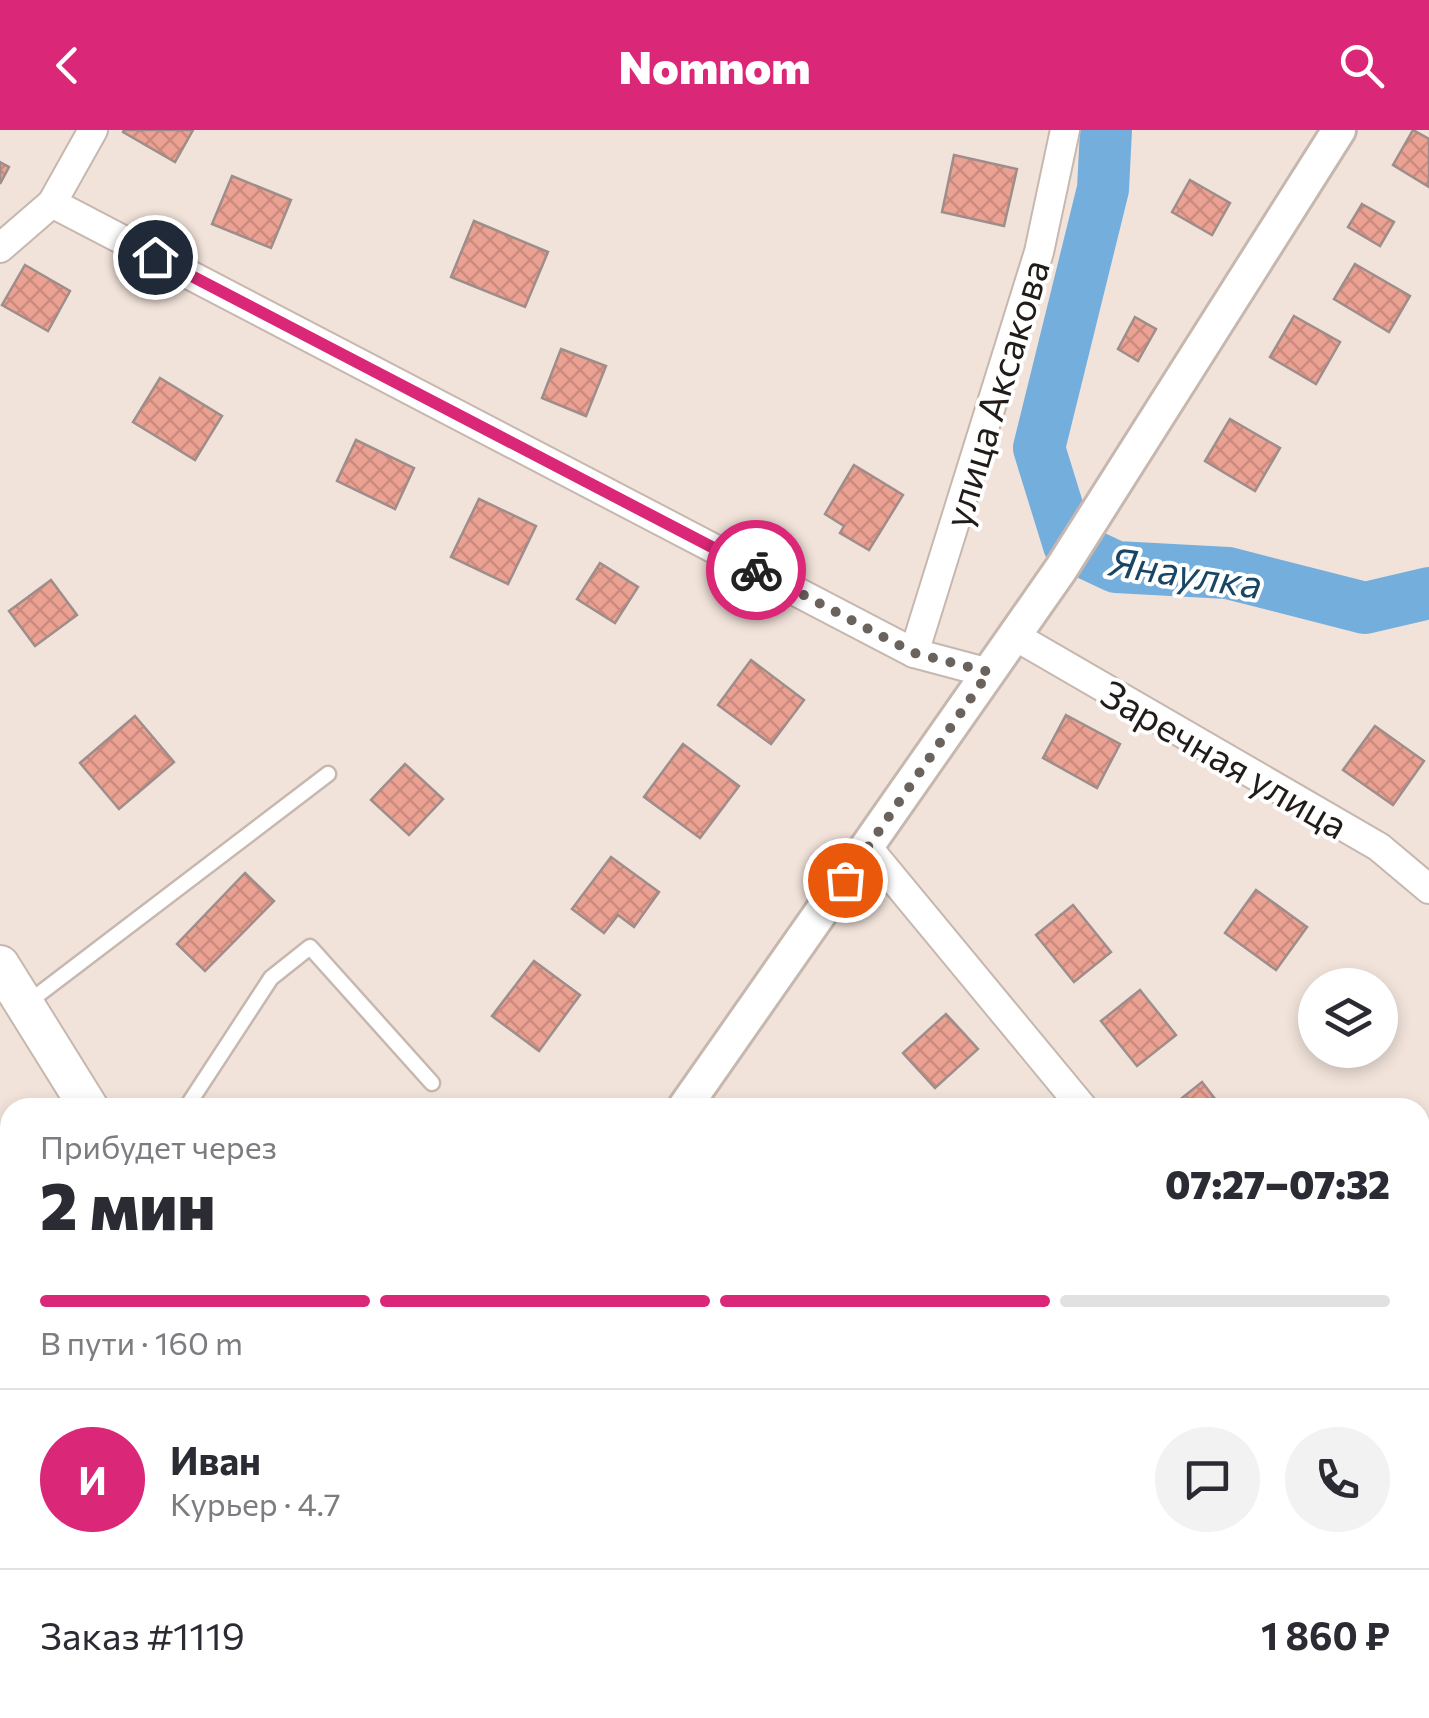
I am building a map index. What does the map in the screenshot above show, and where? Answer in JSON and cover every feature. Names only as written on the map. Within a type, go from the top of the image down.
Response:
[{"type":"main road","points":[[0,964],[83,1098]]},
{"type":"street","points":[[0,248],[52,203],[94,130]]},
{"type":"street","name":"улица Аксакова","points":[[914,653],[1039,252],[1065,130]]},
{"type":"street","points":[[691,1098],[1061,568],[1338,130]]},
{"type":"street","points":[[52,203],[914,653],[989,672]]},
{"type":"street","name":"Заречная улица","points":[[1014,636],[1379,847],[1429,889]]},
{"type":"street","points":[[868,848],[1075,1098]]},
{"type":"lane","points":[[25,1004],[328,774]]},
{"type":"lane","points":[[193,1098],[272,978],[310,947],[432,1084]]},
{"type":"building","points":[[124,130],[193,130],[175,162]]},
{"type":"building","points":[[1413,130],[1429,139],[1429,187],[1393,165]]},
{"type":"building","points":[[954,155],[1017,169],[1004,226],[942,212]]},
{"type":"building","points":[[0,162],[9,167],[0,184]]},
{"type":"building","points":[[232,176],[291,200],[271,248],[212,224]]},
{"type":"building","points":[[1190,180],[1230,203],[1212,235],[1172,212]]},
{"type":"building","points":[[1362,204],[1394,222],[1380,246],[1348,227]]},
{"type":"building","points":[[474,221],[548,252],[525,307],[451,277]]},
{"type":"building","points":[[1355,264],[1410,296],[1389,332],[1334,299]]},
{"type":"building","points":[[25,265],[70,291],[48,331],[2,305]]},
{"type":"building","points":[[1294,316],[1340,342],[1316,384],[1270,357]]},
{"type":"building","points":[[1135,317],[1156,329],[1138,361],[1118,349]]},
{"type":"building","points":[[561,349],[606,366],[586,416],[542,398]]},
{"type":"building","points":[[160,378],[222,416],[195,460],[133,422]]},
{"type":"building","points":[[1230,419],[1280,448],[1255,491],[1205,461]]},
{"type":"building","points":[[356,440],[414,468],[395,509],[337,481]]},
{"type":"building","points":[[854,465],[903,495],[869,550],[840,533],[844,526],[825,514]]},
{"type":"building","points":[[479,499],[536,526],[508,584],[451,557]]},
{"type":"building","points":[[600,563],[638,587],[615,623],[577,599]]},
{"type":"building","points":[[51,580],[77,615],[35,646],[9,611]]},
{"type":"building","points":[[751,660],[804,700],[771,744],[718,705]]},
{"type":"building","points":[[1066,715],[1120,744],[1097,788],[1043,758]]},
{"type":"building","points":[[135,716],[174,762],[119,809],[80,763]]},
{"type":"building","points":[[1375,726],[1424,761],[1393,805],[1343,770]]},
{"type":"building","points":[[683,744],[739,786],[700,838],[644,797]]},
{"type":"building","points":[[405,764],[443,799],[409,835],[371,800]]},
{"type":"building","points":[[611,857],[659,892],[634,927],[618,915],[604,933],[572,909]]},
{"type":"building","points":[[245,873],[274,901],[205,971],[177,944]]},
{"type":"building","points":[[1256,890],[1307,927],[1276,970],[1225,933]]},
{"type":"building","points":[[1073,905],[1111,952],[1074,982],[1036,935]]},
{"type":"building","points":[[534,961],[580,995],[539,1051],[492,1016]]},
{"type":"building","points":[[1140,990],[1176,1035],[1137,1066],[1101,1021]]},
{"type":"building","points":[[946,1014],[978,1049],[935,1088],[903,1053]]},
{"type":"building","points":[[1202,1082],[1214,1098],[1182,1098]]},
{"type":"waterway","name":"Янаулка","points":[[1106,130],[1103,189],[1039,448],[1069,545],[1116,567],[1228,573],[1365,608],[1429,593]]},
{"type":"way so far","points":[[756,570],[914,653],[989,672],[845,880]]},
{"type":"route","points":[[155,257],[756,570]]}]
